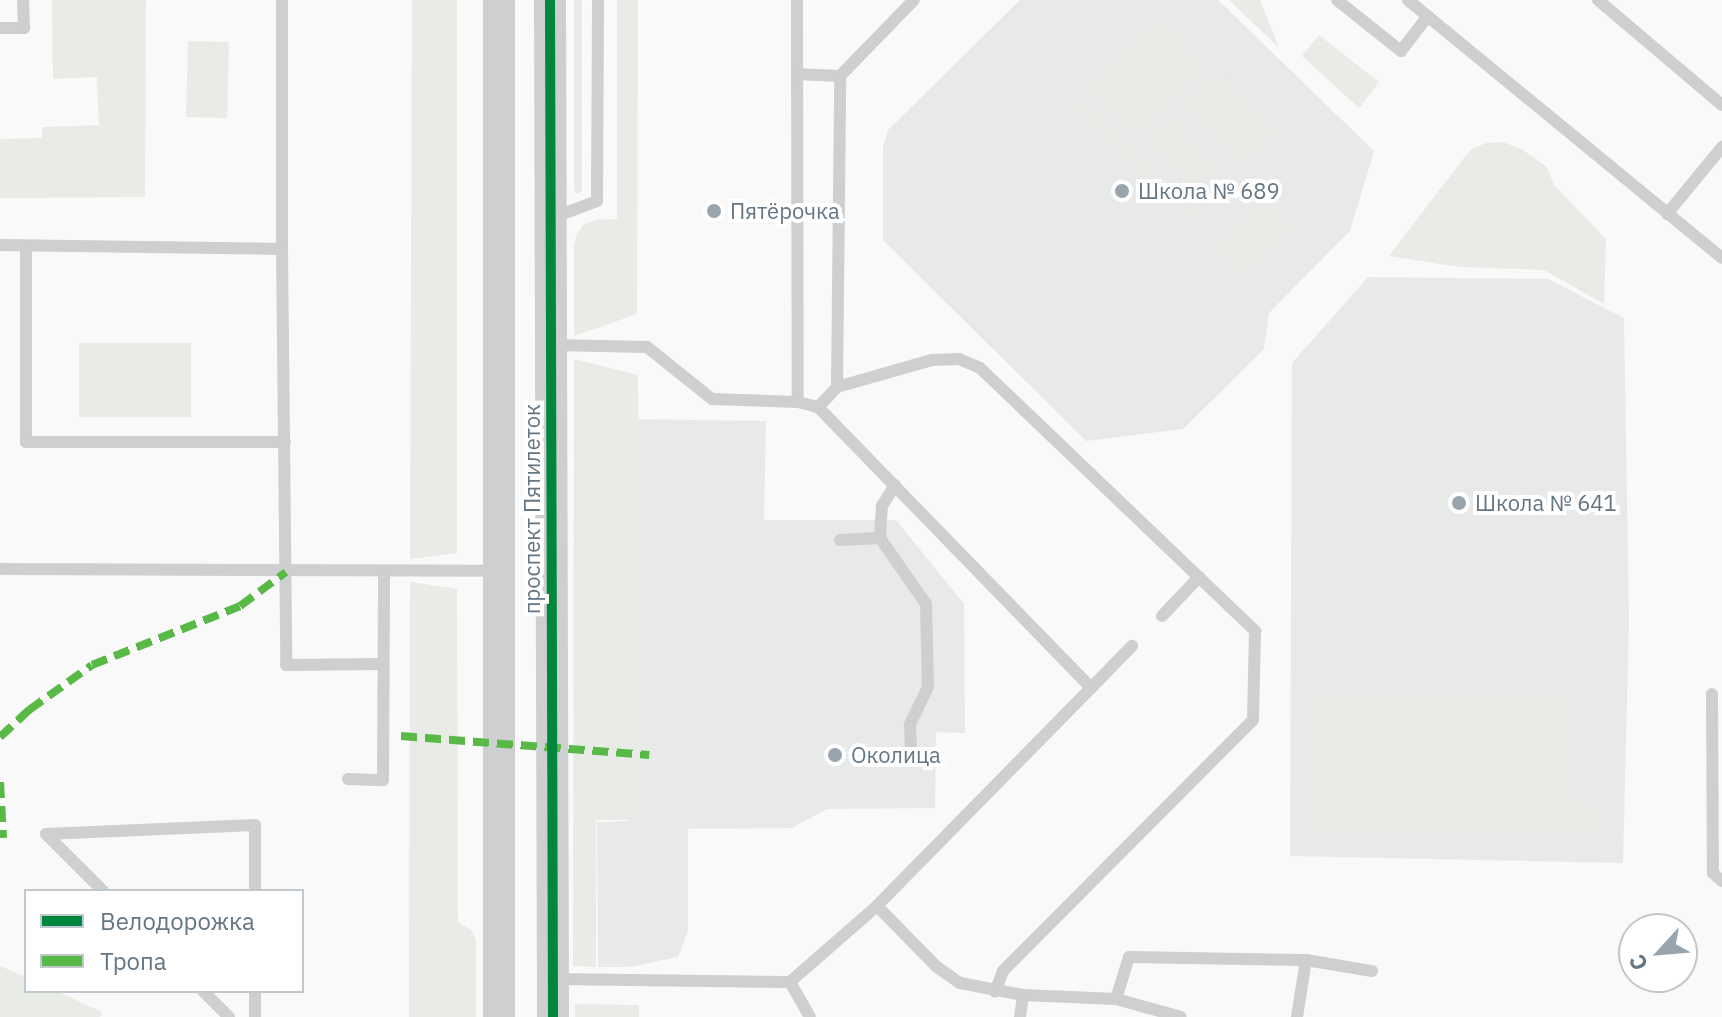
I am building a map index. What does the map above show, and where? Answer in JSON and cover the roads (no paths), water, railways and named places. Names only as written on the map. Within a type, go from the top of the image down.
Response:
[{"type":"street","name":"проспект Пятилеток","points":[[499,0],[499,1017]]},
{"type":"street","name":"проспект Пятилеток","points":[[550,0],[553,1017]]},
{"type":"lane","points":[[0,28],[24,28],[23,0]]},
{"type":"lane","points":[[282,0],[286,665],[383,664]]},
{"type":"lane","points":[[552,218],[597,201],[598,0]]},
{"type":"lane","points":[[797,0],[798,402]]},
{"type":"lane","points":[[837,387],[840,76],[914,0]]},
{"type":"lane","points":[[1337,0],[1401,51],[1428,16]]},
{"type":"lane","points":[[1408,0],[1722,258]]},
{"type":"lane","points":[[1598,0],[1722,105]]},
{"type":"lane","points":[[797,74],[840,76]]},
{"type":"lane","points":[[1667,214],[1722,147]]},
{"type":"lane","points":[[0,245],[282,249]]},
{"type":"lane","points":[[26,246],[26,442],[285,442]]},
{"type":"lane","points":[[552,345],[647,347],[712,399],[798,402],[818,407],[1091,688]]},
{"type":"lane","points":[[818,407],[837,387],[932,360],[959,359],[980,368],[1255,631],[1253,720],[1003,971],[995,992]]},
{"type":"lane","points":[[895,485],[882,506],[880,538],[926,604],[928,687],[910,724],[911,760]]},
{"type":"lane","points":[[840,540],[880,538]]},
{"type":"lane","points":[[0,569],[499,571]]},
{"type":"lane","points":[[348,779],[383,780],[384,571]]},
{"type":"lane","points":[[1162,616],[1199,577]]},
{"type":"lane","points":[[553,979],[790,982],[877,906],[1132,646]]},
{"type":"lane","points":[[1712,694],[1713,873],[1722,881]]},
{"type":"lane","points":[[101,889],[46,834],[255,825],[255,889]]},
{"type":"lane","points":[[877,906],[937,967],[960,983],[1023,995],[1116,999],[1181,1017]]},
{"type":"lane","points":[[1116,999],[1129,957],[1306,960],[1372,971]]},
{"type":"lane","points":[[1297,1017],[1306,960]]},
{"type":"lane","points":[[790,982],[810,1017]]},
{"type":"lane","points":[[205,993],[229,1017]]},
{"type":"lane","points":[[255,993],[255,1017]]},
{"type":"lane","points":[[1020,1017],[1023,995]]},
{"type":"place","name":"Школа № 689","points":[[1122,191]]},
{"type":"place","name":"Пятёрочка","points":[[714,211]]},
{"type":"place","name":"Школа № 641","points":[[1459,503]]},
{"type":"place","name":"Околица","points":[[835,755]]}]
